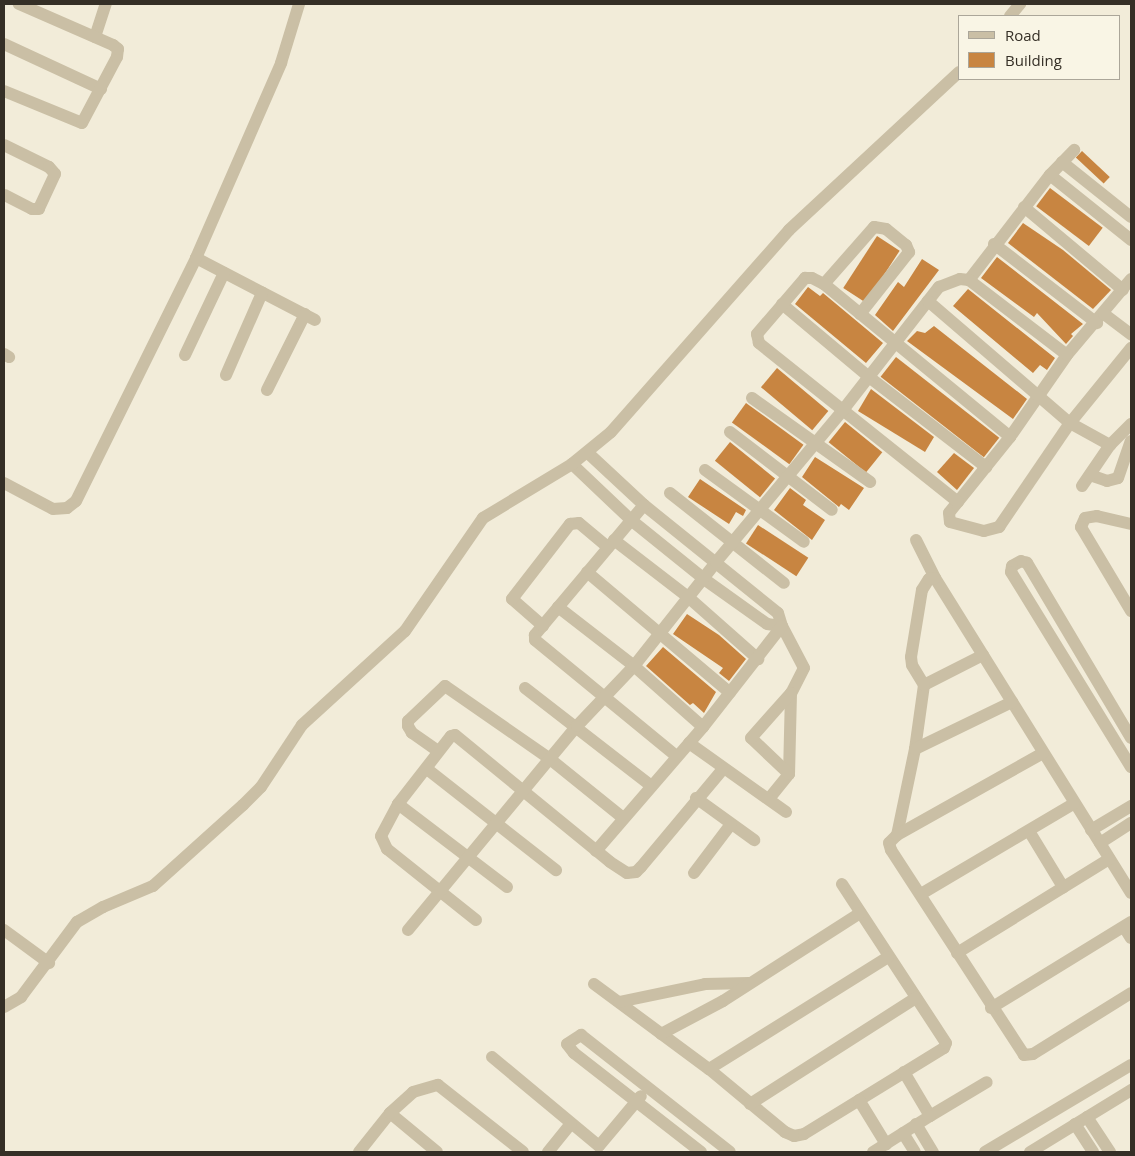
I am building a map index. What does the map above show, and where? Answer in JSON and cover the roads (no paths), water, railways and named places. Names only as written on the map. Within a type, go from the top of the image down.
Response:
[{"type":"street","points":[[4,91],[78,124],[85,121],[117,57],[118,49],[19,4]]},
{"type":"street","points":[[95,37],[106,4]]},
{"type":"street","points":[[4,483],[53,509],[67,508],[76,501],[196,258],[281,63],[300,4]]},
{"type":"street","points":[[1011,15],[1020,4]]},
{"type":"street","points":[[4,44],[101,89]]},
{"type":"street","points":[[4,1008],[21,997],[49,963],[77,922],[103,906],[153,886],[261,787],[302,725],[405,631],[490,511],[588,453],[620,423],[680,357],[789,230],[958,73]]},
{"type":"street","points":[[4,145],[49,167],[55,174],[39,209],[32,209],[4,195]]},
{"type":"street","points":[[969,280],[994,244],[1050,175],[1074,150]]},
{"type":"street","points":[[1062,162],[1131,217]]},
{"type":"street","points":[[1050,175],[1131,240]]},
{"type":"street","points":[[1024,208],[1123,290]]},
{"type":"street","points":[[824,284],[874,227],[886,229],[906,245],[910,252],[860,314]]},
{"type":"street","points":[[994,244],[1101,318],[1131,334]]},
{"type":"street","points":[[196,258],[310,317],[267,390]]},
{"type":"street","points":[[185,355],[224,273]]},
{"type":"street","points":[[958,502],[756,339],[782,304],[805,278],[824,284],[894,344],[1010,437]]},
{"type":"street","points":[[1131,279],[1101,318],[1067,355],[1010,437],[958,502],[948,516],[952,525],[984,531],[995,529],[1070,422],[1131,348]]},
{"type":"street","points":[[408,930],[498,824],[577,726],[634,666],[716,562],[844,410],[939,287],[951,281],[969,280],[1067,355]]},
{"type":"street","points":[[226,375],[262,292]]},
{"type":"street","points":[[928,301],[1070,422],[1110,445]]},
{"type":"street","points":[[782,304],[869,377],[986,467]]},
{"type":"street","points":[[752,398],[815,445],[870,482]]},
{"type":"street","points":[[1082,486],[1110,445],[1131,424]]},
{"type":"street","points":[[730,432],[832,510]]},
{"type":"street","points":[[1090,475],[1107,480],[1118,478],[1131,441]]},
{"type":"street","points":[[588,453],[644,505],[778,613],[782,626],[804,668],[791,692],[751,738],[789,774]]},
{"type":"street","points":[[572,464],[631,520],[704,579],[767,624],[782,626]]},
{"type":"street","points":[[705,470],[759,512],[804,542]]},
{"type":"street","points":[[670,493],[784,583]]},
{"type":"street","points":[[644,505],[535,636],[538,644],[676,756]]},
{"type":"street","points":[[1131,524],[1097,516],[1086,518],[1081,527],[1131,611]]},
{"type":"street","points":[[543,626],[512,599],[570,524],[580,523],[688,597],[758,659]]},
{"type":"street","points":[[916,540],[936,578],[1073,804],[1131,893]]},
{"type":"street","points":[[1131,738],[1027,562],[1021,561],[1012,566],[1011,572],[1131,766]]},
{"type":"street","points":[[587,572],[662,632],[730,693]]},
{"type":"street","points":[[896,835],[915,749],[924,685],[912,665],[911,657],[922,590],[929,579],[936,578]]},
{"type":"street","points":[[558,607],[634,666],[703,727]]},
{"type":"street","points":[[596,850],[650,785],[703,727],[782,626]]},
{"type":"street","points":[[924,685],[983,655]]},
{"type":"street","points":[[438,751],[412,733],[408,726],[408,721],[445,686],[550,758],[624,818]]},
{"type":"street","points":[[525,688],[577,726],[650,785]]},
{"type":"street","points":[[769,799],[789,774],[791,692]]},
{"type":"street","points":[[915,749],[1012,702]]},
{"type":"street","points":[[476,920],[382,842],[381,836],[398,804],[438,751],[455,735],[523,793],[627,872],[636,872],[722,769]]},
{"type":"street","points":[[689,743],[722,769],[786,812]]},
{"type":"street","points":[[1043,753],[896,835],[890,843],[892,850],[991,1008],[1026,1056],[1131,993]]},
{"type":"street","points":[[427,768],[556,870]]},
{"type":"street","points":[[696,798],[754,840]]},
{"type":"street","points":[[398,804],[507,887]]},
{"type":"street","points":[[921,894],[1029,832],[1073,804]]},
{"type":"street","points":[[1091,830],[1131,806]]},
{"type":"street","points":[[694,873],[732,824]]},
{"type":"street","points":[[1100,843],[1131,824]]},
{"type":"street","points":[[1029,832],[1063,887]]},
{"type":"street","points":[[957,952],[1109,859]]},
{"type":"street","points":[[594,984],[709,1069],[750,1104],[794,1136],[804,1134],[944,1048],[946,1043],[842,884]]},
{"type":"street","points":[[661,1034],[749,983],[860,913]]},
{"type":"street","points":[[991,1008],[1128,924],[1131,938]]},
{"type":"street","points":[[4,930],[49,963]]},
{"type":"street","points":[[709,1069],[888,957]]},
{"type":"street","points":[[619,1002],[705,984],[749,983]]},
{"type":"street","points":[[750,1104],[916,998]]},
{"type":"street","points":[[701,1152],[574,1053],[567,1044],[581,1035],[647,1089],[730,1152]]},
{"type":"street","points":[[492,1057],[602,1149],[647,1089]]},
{"type":"street","points":[[985,1152],[1131,1065]]},
{"type":"street","points":[[904,1072],[930,1116]]},
{"type":"street","points":[[873,1152],[986,1082]]},
{"type":"street","points":[[359,1152],[390,1114],[413,1092],[438,1085],[523,1152]]},
{"type":"street","points":[[1030,1152],[1131,1090]]},
{"type":"street","points":[[859,1100],[886,1144]]},
{"type":"street","points":[[390,1114],[437,1152]]},
{"type":"street","points":[[1087,1117],[1110,1152]]},
{"type":"street","points":[[548,1152],[572,1124]]},
{"type":"street","points":[[916,1124],[933,1152]]},
{"type":"street","points":[[1075,1124],[1093,1152]]},
{"type":"street","points":[[903,1133],[915,1152]]}]
